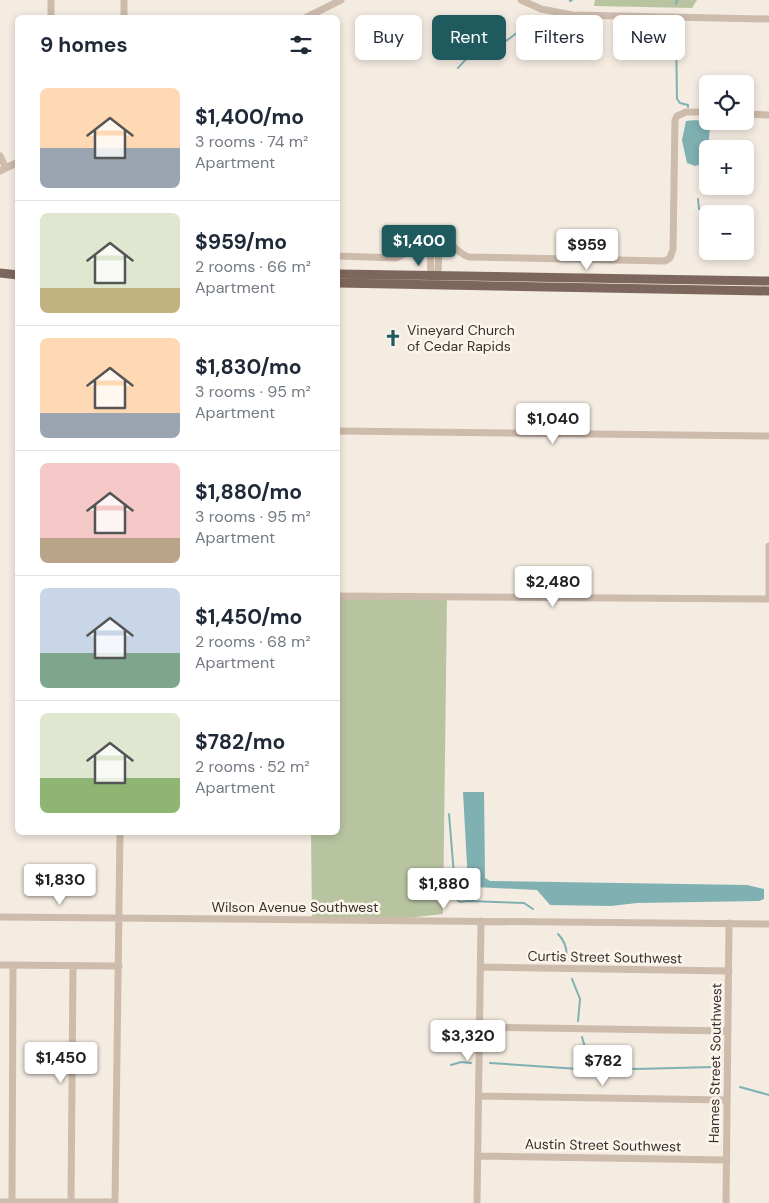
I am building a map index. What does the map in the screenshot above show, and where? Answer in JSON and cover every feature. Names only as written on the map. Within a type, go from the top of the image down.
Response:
[{"type":"main road","points":[[0,271],[15,269]]},
{"type":"main road","points":[[0,271],[15,274]]},
{"type":"main road","points":[[340,274],[769,281]]},
{"type":"main road","points":[[340,284],[769,291]]},
{"type":"street","points":[[51,0],[51,15]]},
{"type":"street","points":[[124,0],[124,15]]},
{"type":"street","points":[[309,15],[327,3],[340,0]]},
{"type":"street","points":[[521,0],[541,9],[572,14],[769,19]]},
{"type":"street","points":[[340,256],[396,258],[402,256],[417,244],[448,244],[455,247],[465,256],[470,257],[665,261],[670,258],[674,249],[675,120],[677,116],[686,112],[699,112]]},
{"type":"street","points":[[754,114],[769,115]]},
{"type":"street","points":[[0,156],[3,170],[15,164]]},
{"type":"street","points":[[430,244],[434,285]]},
{"type":"street","points":[[434,275],[439,244]]},
{"type":"street","points":[[340,431],[769,436]]},
{"type":"street","points":[[340,596],[769,599],[769,546]]},
{"type":"street","points":[[0,1202],[115,1203],[120,835]]},
{"type":"street","name":"Wilson Avenue Southwest","points":[[0,916],[769,924]]},
{"type":"street","points":[[477,1203],[481,921]]},
{"type":"street","name":"Hames Street Southwest","points":[[726,1203],[729,923]]},
{"type":"street","points":[[0,965],[119,966]]},
{"type":"street","points":[[12,965],[12,1202]]},
{"type":"street","points":[[71,1202],[73,966]]},
{"type":"street","name":"Curtis Street Southwest","points":[[481,967],[729,971]]},
{"type":"street","points":[[480,1027],[728,1031]]},
{"type":"street","points":[[479,1096],[727,1100]]},
{"type":"street","name":"Austin Street Southwest","points":[[478,1156],[727,1160]]},
{"type":"green space","points":[[595,0],[697,0],[692,8],[594,6]]},
{"type":"green space","points":[[340,596],[447,597],[443,914],[389,920],[312,919],[311,835],[340,835]]},
{"type":"water","points":[[699,120],[699,130],[710,130],[709,140],[699,140],[699,165],[695,166],[687,163],[682,140],[686,121]]},
{"type":"water","points":[[463,792],[484,792],[485,878],[490,881],[747,885],[764,889],[764,899],[759,901],[637,903],[611,906],[550,905],[537,890],[474,887],[468,883]]},
{"type":"waterway","points":[[676,4],[677,0]]},
{"type":"waterway","points":[[458,68],[467,58],[489,46],[498,46],[516,34]]},
{"type":"waterway","points":[[676,60],[677,99],[680,103],[688,105],[688,107]]},
{"type":"waterway","points":[[698,199],[699,209]]},
{"type":"waterway","points":[[449,814],[456,899],[460,902],[524,903],[533,909]]},
{"type":"waterway","points":[[558,934],[566,946],[566,961]]},
{"type":"waterway","points":[[572,979],[580,999],[578,1021]]},
{"type":"waterway","points":[[582,1037],[590,1064],[594,1066],[636,1069],[713,1067]]},
{"type":"waterway","points":[[451,1065],[461,1062],[471,1063]]},
{"type":"waterway","points":[[490,1063],[579,1069],[590,1065]]},
{"type":"waterway","points":[[740,1087],[769,1095]]},
{"type":"place","name":"Vineyard Church of Cedar Rapids","points":[[393,338]]}]
